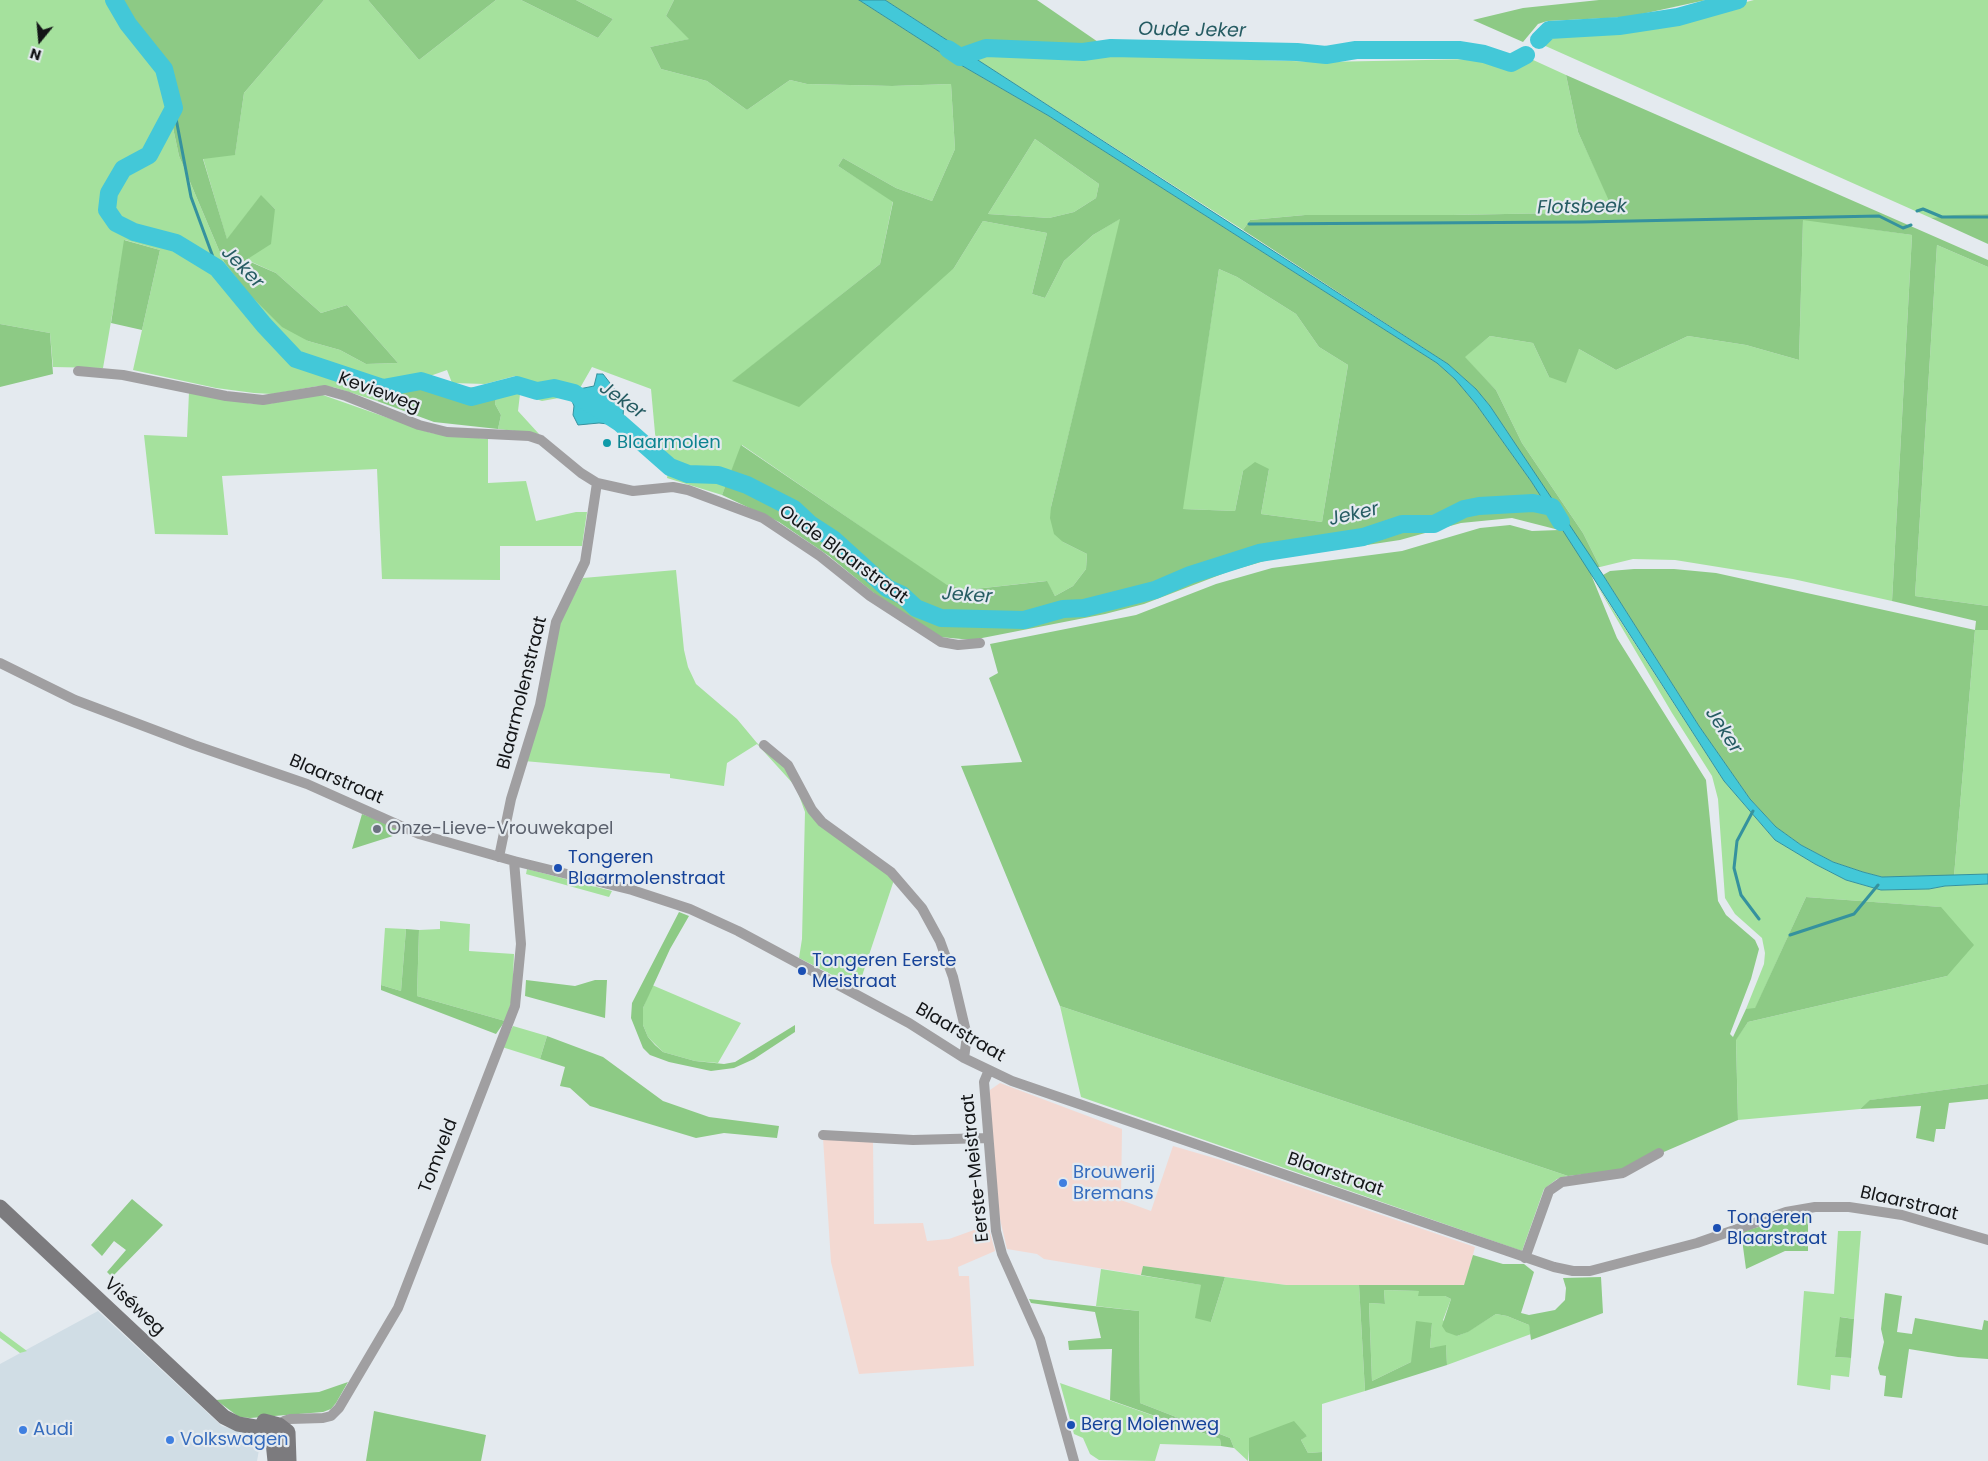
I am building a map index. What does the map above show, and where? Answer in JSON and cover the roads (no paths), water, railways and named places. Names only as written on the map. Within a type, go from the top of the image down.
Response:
[{"type":"main road","name":"Viséweg","points":[[0,1207],[224,1417],[238,1424],[248,1425],[262,1421],[280,1430]]},
{"type":"main road","points":[[275,1461],[280,1430]]},
{"type":"main road","points":[[280,1430],[289,1461]]},
{"type":"street","name":"Kevieweg","points":[[78,371],[123,375],[226,396],[263,400],[326,390],[419,425],[447,432],[529,436],[541,440],[581,473],[597,483]]},
{"type":"street","name":"Oude Blaarstraat","points":[[597,483],[633,491],[673,487],[688,490],[764,518],[820,556],[870,596],[941,642],[958,645],[980,643]]},
{"type":"street","name":"Blaarmolenstraat","points":[[499,856],[512,799],[540,705],[556,622],[585,562],[597,483]]},
{"type":"street","name":"Blaarstraat","points":[[0,663],[75,700],[194,745],[307,784],[418,834],[514,861],[632,890],[690,909],[738,931],[909,1023],[964,1058],[1012,1081],[1525,1258],[1573,1272],[1590,1271],[1697,1242],[1786,1212],[1815,1207],[1849,1207],[1902,1215],[1988,1240]]},
{"type":"street","points":[[764,745],[788,765],[812,810],[822,822],[891,872],[922,908],[940,940],[953,977],[967,1036],[964,1058]]},
{"type":"street","name":"Tomveld","points":[[280,1430],[302,1420],[331,1416],[339,1408],[398,1308],[515,1006],[521,944],[514,861]]},
{"type":"street","name":"Eerste-Meistraat","points":[[989,1070],[984,1082],[996,1231],[1002,1254],[1040,1339],[1074,1461]]},
{"type":"street","points":[[823,1135],[913,1140],[988,1138]]},
{"type":"street","points":[[1525,1258],[1549,1191],[1562,1182],[1623,1173],[1659,1153]]},
{"type":"water","points":[[859,0],[885,0],[1448,364],[1476,389],[1490,406],[1603,575],[1699,726],[1750,799],[1776,827],[1801,845],[1833,862],[1863,872],[1882,877],[1988,874],[1988,884],[1945,886],[1929,889],[1881,890],[1846,880],[1775,840],[1724,781],[1531,481],[1476,404],[1455,379],[1437,363],[1049,116],[954,61]]},
{"type":"water","points":[[597,374],[603,374],[624,401],[623,417],[617,425],[599,423],[578,425],[573,415],[574,406],[570,396],[566,394],[569,387],[574,390],[594,386]]},
{"type":"water","points":[[625,419],[669,461],[664,467],[619,430]]},
{"type":"waterway","name":"Jeker","points":[[114,0],[128,24],[164,69],[174,108],[149,155],[123,169],[109,193],[107,210],[116,223],[134,232],[176,243],[217,268],[264,325],[296,359],[383,388],[421,381],[471,397],[517,385],[537,391],[554,388],[574,393],[620,423],[670,467],[688,474],[718,475],[747,485],[794,509],[810,524],[833,539],[887,588],[902,595],[916,608],[941,618],[1024,620],[1063,609],[1084,608],[1155,590],[1190,575],[1259,553],[1363,537],[1402,524],[1434,524],[1464,509],[1479,506],[1533,503],[1552,507],[1561,522]]},
{"type":"waterway","name":"Oude Jeker","points":[[1539,40],[1549,30],[1619,26],[1678,17],[1738,0]]},
{"type":"waterway","name":"Oude Jeker","points":[[948,49],[960,57],[986,48],[1083,52],[1111,48],[1297,52],[1326,55],[1356,50],[1459,50],[1484,54],[1511,63],[1526,55]]},
{"type":"waterway","points":[[174,108],[191,197],[217,268]]},
{"type":"waterway","name":"Flotsbeek","points":[[1917,211],[1923,209],[1942,217],[1988,217]]},
{"type":"waterway","name":"Flotsbeek","points":[[1249,224],[1582,222],[1879,216],[1903,228],[1911,225]]},
{"type":"waterway","points":[[1753,811],[1737,841],[1734,868],[1741,895],[1759,919]]},
{"type":"waterway","points":[[1790,935],[1854,914],[1878,885]]},
{"type":"place","name":"Blaarmolen","points":[[607,443]]},
{"type":"place","name":"Onze-Lieve-Vrouwekapel","points":[[377,829]]},
{"type":"place","name":"Tongeren Blaarmolenstraat","points":[[558,868]]},
{"type":"place","name":"Tongeren Eerste Meistraat","points":[[802,971]]},
{"type":"place","name":"Brouwerij Bremans","points":[[1063,1183]]},
{"type":"place","name":"Tongeren Blaarstraat","points":[[1717,1228]]},
{"type":"place","name":"Berg Molenweg","points":[[1071,1425]]},
{"type":"place","name":"Audi","points":[[23,1430]]},
{"type":"place","name":"Volkswagen","points":[[170,1440]]}]
